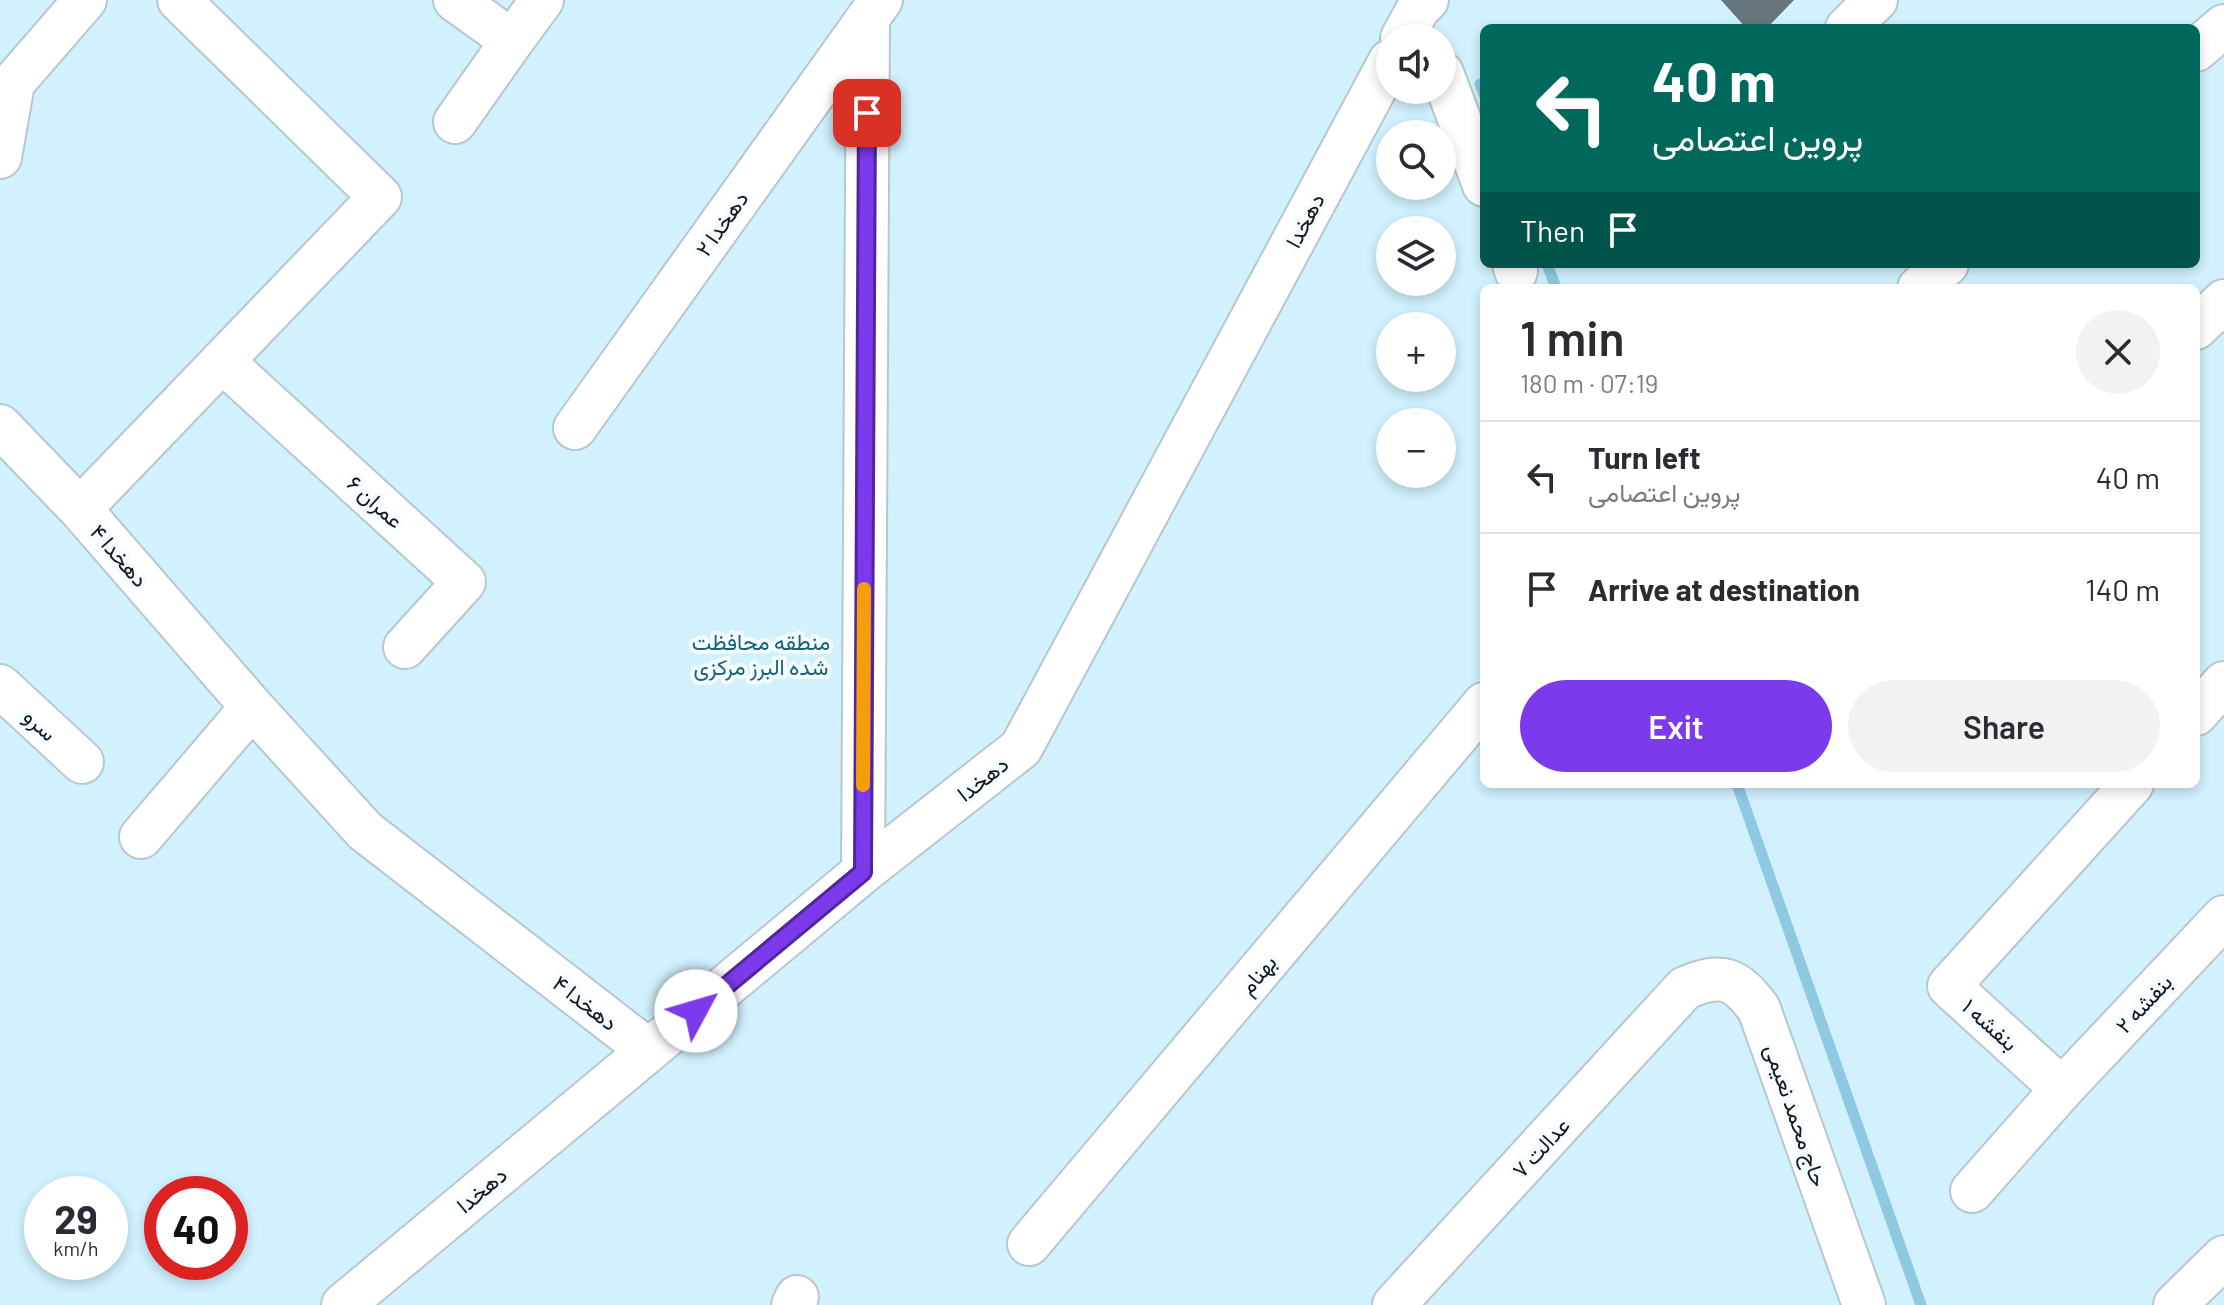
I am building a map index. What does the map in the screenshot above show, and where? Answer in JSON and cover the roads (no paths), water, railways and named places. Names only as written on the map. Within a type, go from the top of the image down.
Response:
[{"type":"street","points":[[0,157],[13,83],[85,0]]},
{"type":"street","name":"دهخدا ۴","points":[[179,0],[380,197],[80,509],[252,707],[365,831],[648,1050]]},
{"type":"street","points":[[455,0],[512,41]]},
{"type":"street","points":[[455,122],[542,0]]},
{"type":"street","points":[[1851,24],[1876,0]]},
{"type":"street","points":[[863,872],[874,9]]},
{"type":"street","name":"دهخدا ۲","points":[[575,428],[874,9]]},
{"type":"street","points":[[2200,47],[2224,26]]},
{"type":"street","name":"دهخدا","points":[[343,1305],[863,872],[1021,748],[1376,87]]},
{"type":"street","points":[[1454,104],[1480,174]]},
{"type":"street","points":[[1924,284],[1942,268]]},
{"type":"street","points":[[2200,324],[2224,301]]},
{"type":"street","name":"عمران ۶","points":[[222,361],[464,582],[405,647]]},
{"type":"street","points":[[0,426],[80,509]]},
{"type":"street","points":[[2200,710],[2224,683]]},
{"type":"street","name":"سرو","points":[[0,686],[82,762]]},
{"type":"street","points":[[141,837],[252,707]]},
{"type":"street","name":"بهنام","points":[[1029,1244],[1480,709]]},
{"type":"street","name":"بنفشه ۱","points":[[2062,1089],[1949,986],[2128,788]]},
{"type":"street","name":"بنفشه ۲","points":[[2062,1089],[2224,917]]},
{"type":"street","name":"حاج محمد نعیمی","points":[[1685,988],[1704,980],[1727,979],[1745,990],[1759,1009],[1864,1305]]},
{"type":"street","name":"۷ عدالت","points":[[1394,1305],[1685,988]]},
{"type":"street","points":[[1972,1191],[2062,1089]]},
{"type":"street","points":[[2175,1305],[2224,1257]]},
{"type":"waterway","points":[[1548,268],[1554,284]]},
{"type":"waterway","points":[[1738,788],[1921,1305]]},
{"type":"park label","name":"منطقه محافظت شده البرز مرکزی","points":[[761,654]]}]
